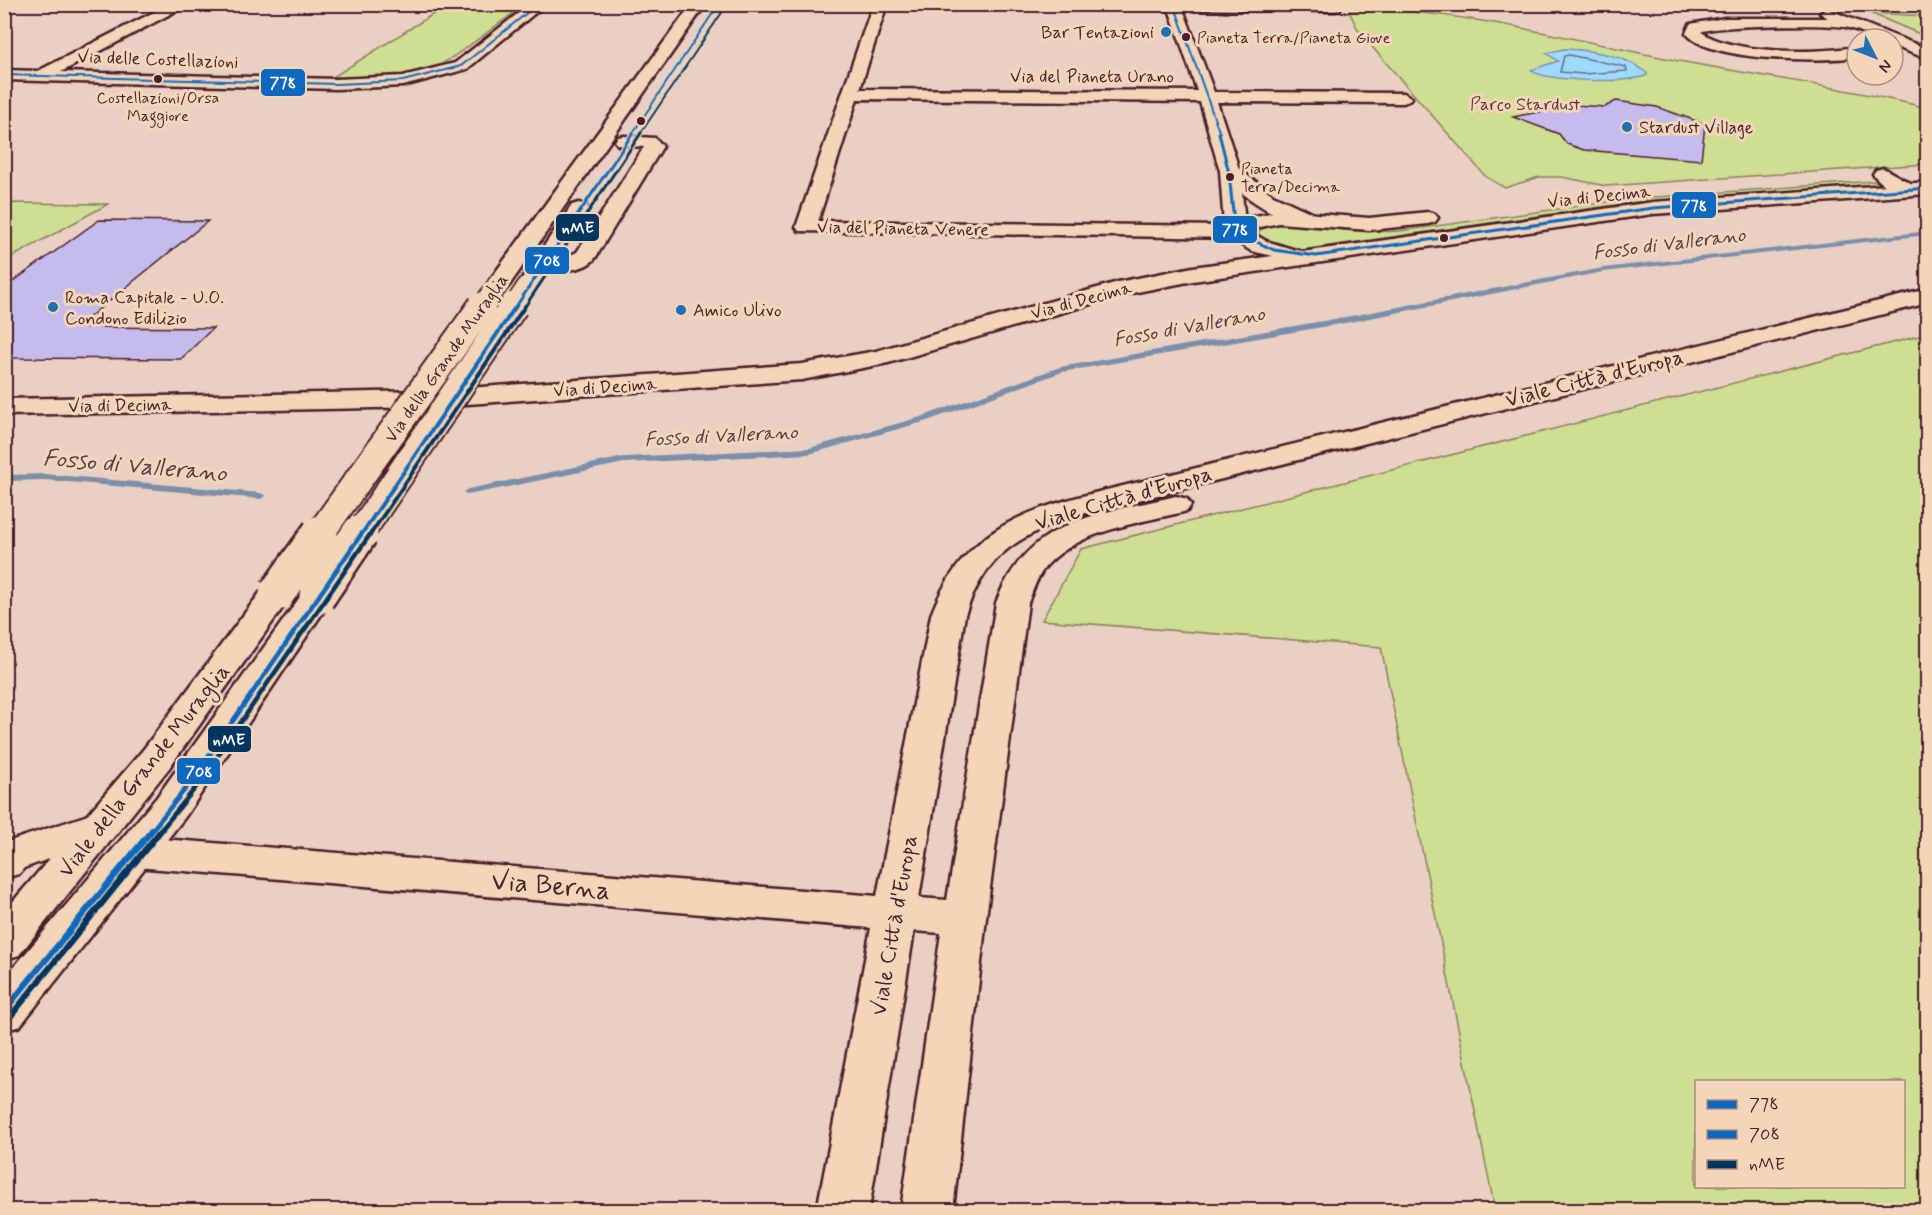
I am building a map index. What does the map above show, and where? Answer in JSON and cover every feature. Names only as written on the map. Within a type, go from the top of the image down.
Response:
[{"type":"street","points":[[40,76],[182,4]]},
{"type":"street","name":"Via delle Costellazioni","points":[[4,75],[336,84],[404,81],[461,66],[539,4]]},
{"type":"street","name":"Via della Grande Muraglia","points":[[277,594],[699,4]]},
{"type":"street","name":"Via della Grande Muraglia","points":[[527,287],[719,4]]},
{"type":"street","name":"Via del Pianeta Venere","points":[[880,4],[853,94],[806,227],[1235,229]]},
{"type":"street","points":[[1110,4],[1335,7]]},
{"type":"street","points":[[1813,4],[1858,27]]},
{"type":"street","points":[[1174,5],[1207,96],[1230,171],[1235,229],[1272,218],[1307,218],[1369,224],[1453,214]]},
{"type":"street","points":[[1845,54],[1828,56],[1776,53],[1717,44],[1701,39],[1693,33],[1695,27],[1699,25],[1725,22],[1848,23]]},
{"type":"street","points":[[1905,47],[1928,54]]},
{"type":"street","name":"Via del Pianeta Urano","points":[[853,94],[1404,98]]},
{"type":"street","points":[[543,263],[571,263],[585,257],[654,146],[649,142],[624,141]]},
{"type":"street","points":[[1230,171],[1249,191],[1262,199],[1307,218]]},
{"type":"street","name":"Via di Decima","points":[[1636,191],[1928,171]]},
{"type":"street","points":[[1882,174],[1917,188]]},
{"type":"street","name":"Via di Decima","points":[[4,407],[425,399],[802,372],[879,358],[1118,289],[1193,274],[1653,208],[1917,188]]},
{"type":"street","name":"Via di Decima","points":[[1193,274],[1230,250],[1235,229],[1267,248],[1316,255]]},
{"type":"street","name":"Viale della Grande Muraglia","points":[[4,1012],[136,852],[190,782],[527,287]]},
{"type":"street","name":"Viale Città d'Europa","points":[[843,1210],[894,913],[952,601],[963,577],[974,562],[1012,531],[1035,519],[1092,502],[1928,296]]},
{"type":"street","name":"Viale Città d'Europa","points":[[927,1210],[965,918],[1012,603],[1022,575],[1030,563],[1050,546],[1080,530],[1124,518],[1610,395],[1928,319]]},
{"type":"street","name":"Viale della Grande Muraglia","points":[[4,943],[156,759],[277,594]]},
{"type":"street","points":[[6,859],[103,824]]},
{"type":"street","name":"Via Berna","points":[[136,852],[268,860],[965,918]]},
{"type":"green space","points":[[441,9],[516,11],[459,53],[428,71],[388,78],[333,77]]},
{"type":"green space","name":"Parco Stardust","points":[[1388,10],[1500,24],[1685,62],[1867,94],[1927,108],[1927,164],[1606,186],[1562,177],[1539,177],[1505,188],[1486,177],[1358,30],[1349,11]]},
{"type":"green space","points":[[1870,13],[1927,16],[1927,37]]},
{"type":"green space","points":[[1874,181],[1885,184],[1636,202],[1301,250],[1271,244],[1258,232],[1277,224],[1288,223],[1351,231],[1400,231],[1629,199]]},
{"type":"green space","points":[[5,203],[108,204],[5,261]]},
{"type":"green space","points":[[1927,334],[1927,1210],[1495,1210],[1381,647],[1042,620],[1081,549]]},
{"type":"water","points":[[1564,49],[1597,52],[1618,58],[1638,67],[1647,75],[1607,81],[1552,77],[1531,70],[1558,61],[1546,53]]},
{"type":"building","name":"Stardust Village","points":[[1616,101],[1657,107],[1705,124],[1701,160],[1584,150],[1567,144],[1559,134],[1513,117],[1574,105],[1605,107]]},
{"type":"building","name":"Roma Capitale - U.O. Condono Edilizio","points":[[99,220],[208,221],[77,327],[213,328],[181,359],[4,358],[4,288]]},
{"type":"waterway","name":"Fosso di Vallerano","points":[[468,492],[624,460],[809,451],[924,419],[1060,370],[1340,321],[1603,270],[1928,233]]},
{"type":"waterway","name":"Fosso di Vallerano","points":[[4,478],[45,477],[261,496]]},
{"type":"transit line","name":"778","points":[[4,75],[336,84],[403,81],[461,66],[538,4]]},
{"type":"transit line","name":"708","points":[[4,1011],[191,782],[414,458],[719,4]]},
{"type":"transit line","name":"778","points":[[1174,4],[1223,144],[1233,202],[1235,232],[1274,250],[1316,256],[1653,208],[1928,188]]},
{"type":"transit line","name":"nME","points":[[10,1017],[197,786],[420,462],[725,8]]},
{"type":"place","name":"Bar Tentazioni","points":[[1166,32]]},
{"type":"place","name":"Pianeta Terra/Pianeta Giove","points":[[1186,37]]},
{"type":"place","name":"Costellazioni/Orsa Maggiore","points":[[158,79]]},
{"type":"place","name":"Stardust Village","points":[[1627,127]]},
{"type":"place","name":"Pianeta Terra/Decima","points":[[1230,177]]},
{"type":"place","name":"Roma Capitale - U.O. Condono Edilizio","points":[[53,307]]},
{"type":"place","name":"Amico Ulivo","points":[[681,310]]}]
